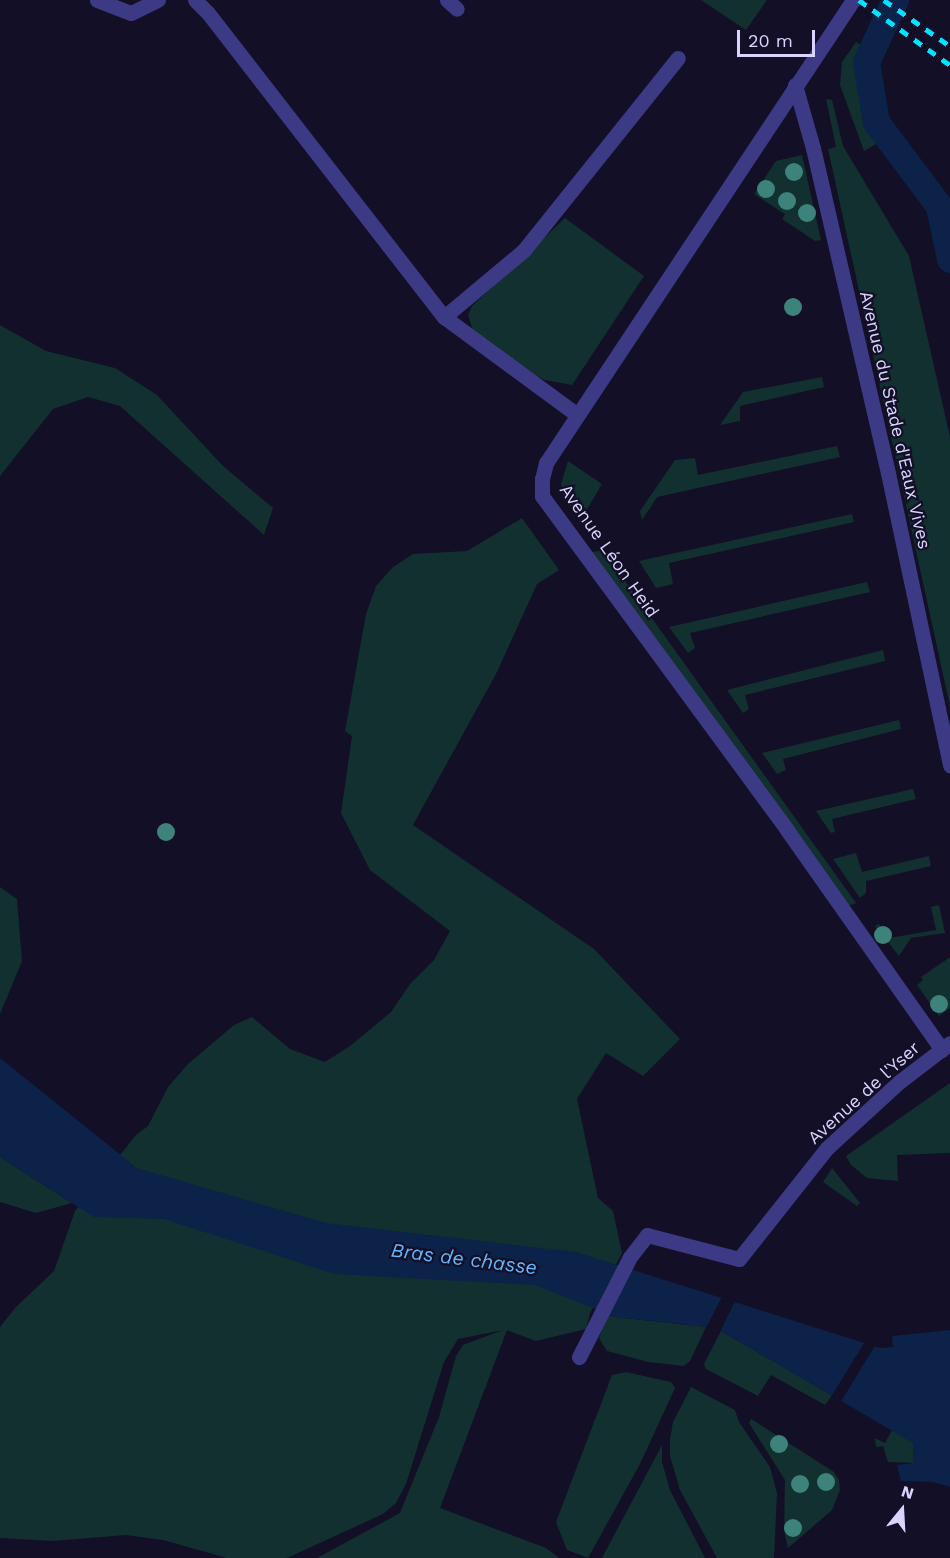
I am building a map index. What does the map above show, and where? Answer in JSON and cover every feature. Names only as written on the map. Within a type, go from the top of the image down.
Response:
[{"type":"street","points":[[97,0],[131,13],[158,0]]},
{"type":"street","points":[[195,0],[208,13],[444,317],[576,414]]},
{"type":"street","name":"Avenue Léon Heid","points":[[853,0],[576,414],[546,463],[542,479],[542,496],[946,1046]]},
{"type":"street","points":[[444,317],[524,249],[678,58]]},
{"type":"street","name":"Avenue du Stade d'Eaux Vives","points":[[795,85],[813,148],[883,451],[950,765]]},
{"type":"street","name":"Avenue de l'Yser","points":[[579,1357],[630,1257],[647,1235],[739,1259],[827,1148],[899,1082],[946,1046]]},
{"type":"street","points":[[888,1070],[899,1082]]},
{"type":"green space","points":[[701,0],[767,0],[746,30]]},
{"type":"green space","points":[[856,42],[868,50],[862,61],[874,123],[885,139],[864,151],[840,85],[842,62]]},
{"type":"green space","points":[[826,99],[832,100],[843,146],[909,256],[950,437],[950,706],[828,149],[836,147]]},
{"type":"green space","points":[[802,155],[821,240],[815,241],[782,219],[785,214],[754,194],[776,161]]},
{"type":"green space","points":[[565,218],[644,276],[572,385],[545,380],[526,371],[473,331],[468,315],[472,306]]},
{"type":"green space","points":[[0,325],[46,351],[115,368],[157,395],[222,465],[273,508],[264,535],[120,406],[88,397],[53,409],[0,476]]},
{"type":"green space","points":[[822,377],[824,387],[740,406],[740,421],[720,425],[743,392]]},
{"type":"green space","points":[[837,446],[840,457],[657,497],[642,520],[640,511],[675,460],[695,458],[698,475]]},
{"type":"green space","points":[[568,461],[602,484],[580,521],[562,493],[561,484]]},
{"type":"green space","points":[[852,514],[854,522],[669,563],[673,584],[656,588],[639,561]]},
{"type":"green space","points":[[522,518],[559,570],[537,584],[496,674],[413,825],[594,949],[680,1039],[643,1076],[606,1053],[577,1099],[598,1198],[613,1211],[622,1253],[590,1313],[586,1329],[536,1341],[507,1330],[440,1508],[546,1548],[559,1558],[317,1558],[400,1513],[439,1417],[456,1356],[463,1345],[503,1330],[458,1339],[444,1362],[406,1484],[396,1503],[383,1514],[287,1558],[227,1558],[163,1540],[126,1535],[53,1541],[0,1538],[0,1327],[16,1307],[54,1271],[75,1211],[136,1135],[148,1126],[168,1087],[188,1064],[234,1025],[252,1017],[290,1049],[325,1062],[350,1046],[391,1012],[410,984],[434,960],[450,931],[370,870],[341,813],[352,736],[345,731],[366,614],[376,586],[393,567],[413,554],[467,551]]},
{"type":"green space","points":[[603,550],[856,903],[848,906],[592,552]]},
{"type":"green space","points":[[867,582],[870,592],[690,633],[695,648],[688,653],[669,627]]},
{"type":"green space","points":[[883,650],[885,661],[745,695],[749,709],[743,713],[727,690]]},
{"type":"green space","points":[[899,720],[901,729],[783,759],[786,770],[777,774],[762,753]]},
{"type":"green space","points":[[913,789],[916,799],[832,819],[835,832],[831,833],[816,811]]},
{"type":"green space","points":[[856,853],[862,872],[929,856],[931,866],[866,881],[866,893],[860,898],[833,859]]},
{"type":"green space","points":[[0,887],[17,899],[22,961],[0,1014]]},
{"type":"green space","points":[[939,905],[945,933],[911,938],[899,956],[875,926],[879,924],[889,938],[936,930],[931,907]]},
{"type":"green space","points":[[950,957],[950,1008],[939,1016],[917,985],[923,980],[921,977]]},
{"type":"green space","points":[[950,1083],[950,1153],[897,1155],[898,1181],[867,1178],[851,1165],[846,1156]]},
{"type":"green space","points":[[0,1157],[72,1203],[36,1213],[0,1202]]},
{"type":"green space","points":[[832,1168],[860,1203],[857,1206],[823,1182]]},
{"type":"green space","points":[[608,1315],[706,1327],[690,1361],[684,1366],[648,1362],[607,1351],[599,1338]]},
{"type":"green space","points":[[721,1331],[831,1397],[825,1405],[771,1375],[758,1396],[706,1369],[704,1364]]},
{"type":"green space","points":[[626,1372],[671,1382],[675,1388],[640,1464],[588,1558],[567,1550],[556,1522],[612,1375]]},
{"type":"green space","points":[[691,1387],[735,1410],[739,1422],[770,1467],[777,1493],[774,1558],[717,1558],[680,1490],[670,1456],[670,1439],[673,1422]]},
{"type":"green space","points":[[751,1419],[834,1472],[839,1480],[840,1490],[832,1510],[788,1548],[784,1531],[785,1480],[749,1423]]},
{"type":"green space","points":[[892,1430],[913,1443],[914,1463],[888,1462],[883,1446],[876,1447],[875,1438],[885,1443]]},
{"type":"green space","points":[[662,1445],[662,1462],[670,1490],[705,1558],[602,1558]]},
{"type":"water","name":"Bras de chasse","points":[[0,1058],[137,1168],[326,1223],[576,1252],[880,1348],[893,1347],[892,1336],[950,1330],[950,1487],[933,1482],[901,1481],[897,1465],[914,1463],[913,1443],[716,1328],[615,1317],[535,1285],[334,1274],[164,1219],[94,1217],[0,1157]]},
{"type":"pier","points":[[723,1295],[736,1299],[719,1334],[705,1330]]},
{"type":"pier","points":[[866,1340],[876,1344],[840,1403],[831,1397]]},
{"type":"waterway","points":[[895,0],[866,62],[876,122],[939,206],[950,259]]},
{"type":"railway","points":[[859,0],[950,65]]},
{"type":"railway","points":[[884,0],[950,46]]}]
